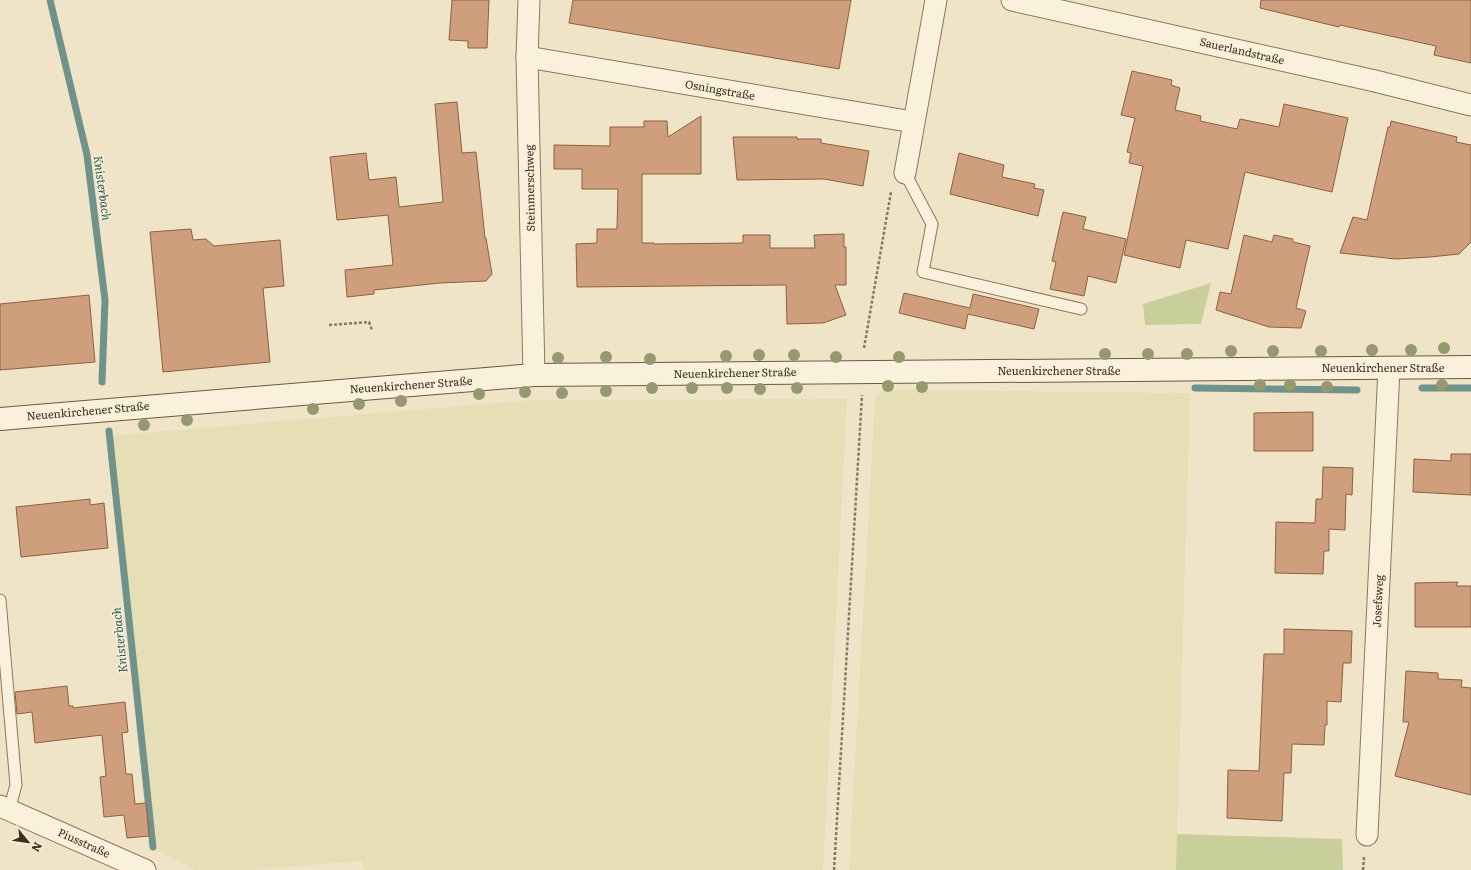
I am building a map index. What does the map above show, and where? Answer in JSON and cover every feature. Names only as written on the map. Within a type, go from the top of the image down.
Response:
[{"type":"main road","name":"Neuenkirchener Straße","points":[[0,419],[534,375],[1471,367]]},
{"type":"street","name":"Steinmerschweg","points":[[529,0],[527,57],[534,375]]},
{"type":"street","points":[[905,173],[936,0]]},
{"type":"street","name":"Sauerlandstraße","points":[[1012,0],[1367,79],[1471,105]]},
{"type":"street","name":"Osningstraße","points":[[527,57],[914,122]]},
{"type":"street","name":"Josefsweg","points":[[1367,835],[1389,368]]},
{"type":"street","name":"Piusstraße","points":[[4,808],[145,870]]},
{"type":"lane","points":[[905,173],[932,224],[924,272],[1081,309]]},
{"type":"lane","points":[[0,600],[16,785],[4,808]]},
{"type":"path","points":[[834,870],[864,344],[892,183],[905,173]]},
{"type":"path","points":[[329,325],[369,322],[372,330]]},
{"type":"shaded area","points":[[882,390],[1190,393],[1176,870],[849,870],[875,399]]},
{"type":"shaded area","points":[[847,399],[823,870],[366,870],[361,861],[248,870],[195,870],[158,851],[107,436],[534,400]]},
{"type":"green space","points":[[1211,283],[1201,324],[1145,325],[1143,304]]},
{"type":"green space","points":[[1177,834],[1342,839],[1343,870],[1176,870]]},
{"type":"building","points":[[452,0],[489,0],[487,48],[468,48],[468,41],[449,40]]},
{"type":"building","points":[[573,0],[851,0],[839,69],[569,23]]},
{"type":"building","points":[[1261,0],[1471,0],[1471,63],[1434,55],[1436,46],[1340,25],[1339,27],[1260,8]]},
{"type":"building","points":[[1132,71],[1172,80],[1171,85],[1180,88],[1175,110],[1201,116],[1200,121],[1237,129],[1240,119],[1279,127],[1284,104],[1348,118],[1332,192],[1245,172],[1228,249],[1186,240],[1180,268],[1124,255],[1143,166],[1129,163],[1131,153],[1127,152],[1135,118],[1121,115]]},
{"type":"building","points":[[457,102],[462,153],[476,152],[485,238],[492,274],[486,281],[440,283],[374,290],[374,294],[347,297],[345,270],[393,265],[388,215],[337,220],[330,157],[366,153],[369,180],[396,177],[399,207],[443,202],[435,104]]},
{"type":"building","points":[[701,116],[701,174],[642,174],[642,243],[743,243],[743,235],[770,235],[770,248],[815,248],[814,235],[844,234],[844,247],[846,247],[846,285],[835,285],[846,315],[823,323],[787,324],[786,285],[577,287],[576,244],[597,243],[597,229],[617,229],[618,189],[582,189],[582,169],[554,169],[554,145],[610,146],[610,127],[644,127],[644,121],[667,121],[668,137]]},
{"type":"building","points":[[1391,121],[1457,137],[1456,142],[1471,145],[1471,242],[1459,254],[1396,259],[1340,253],[1353,217],[1367,220],[1388,127],[1390,127]]},
{"type":"building","points":[[733,137],[797,137],[797,139],[821,139],[821,143],[869,151],[863,186],[824,179],[737,180]]},
{"type":"building","points":[[959,153],[1004,165],[1002,177],[1035,184],[1034,188],[1044,190],[1038,216],[950,194]]},
{"type":"building","points":[[1063,212],[1086,217],[1083,229],[1126,239],[1116,283],[1088,276],[1084,296],[1050,289],[1056,262],[1052,261]]},
{"type":"building","points":[[191,229],[193,240],[206,239],[214,246],[280,240],[284,286],[263,288],[270,362],[163,372],[150,232]]},
{"type":"building","points":[[1244,235],[1272,242],[1274,235],[1293,239],[1293,242],[1310,246],[1296,308],[1306,311],[1301,328],[1269,327],[1216,310],[1220,292],[1231,294]]},
{"type":"building","points":[[904,293],[970,308],[973,294],[1039,309],[1034,329],[968,314],[965,329],[899,313]]},
{"type":"building","points":[[89,295],[95,362],[0,370],[0,304]]},
{"type":"building","points":[[1313,412],[1313,451],[1254,451],[1254,413]]},
{"type":"building","points":[[1451,454],[1471,454],[1471,495],[1413,492],[1414,459],[1451,461]]},
{"type":"building","points":[[1323,467],[1353,468],[1352,495],[1346,494],[1345,530],[1329,529],[1329,551],[1324,551],[1323,574],[1275,573],[1276,522],[1315,523],[1316,499],[1322,499]]},
{"type":"building","points":[[90,499],[90,505],[104,503],[108,548],[21,557],[16,507]]},
{"type":"building","points":[[1458,582],[1456,586],[1471,586],[1471,627],[1415,627],[1415,583]]},
{"type":"building","points":[[1284,629],[1352,631],[1351,663],[1343,663],[1341,702],[1327,701],[1327,725],[1325,725],[1324,745],[1292,744],[1291,773],[1284,773],[1282,821],[1227,818],[1228,770],[1259,771],[1264,654],[1284,654]]},
{"type":"building","points":[[1406,671],[1438,673],[1438,679],[1462,680],[1461,687],[1471,688],[1471,795],[1395,776],[1409,722],[1403,722]]},
{"type":"building","points":[[67,686],[69,706],[73,706],[73,708],[125,702],[128,732],[122,733],[126,774],[132,774],[135,804],[146,803],[149,836],[127,838],[124,815],[104,817],[100,777],[106,776],[102,735],[35,743],[32,712],[17,714],[15,692]]},
{"type":"waterway","name":"Knisterbach","points":[[50,0],[87,155],[105,300],[102,382]]},
{"type":"waterway","points":[[1195,388],[1357,390]]},
{"type":"waterway","points":[[1422,388],[1471,388]]},
{"type":"waterway","name":"Knisterbach","points":[[109,431],[153,847]]}]
